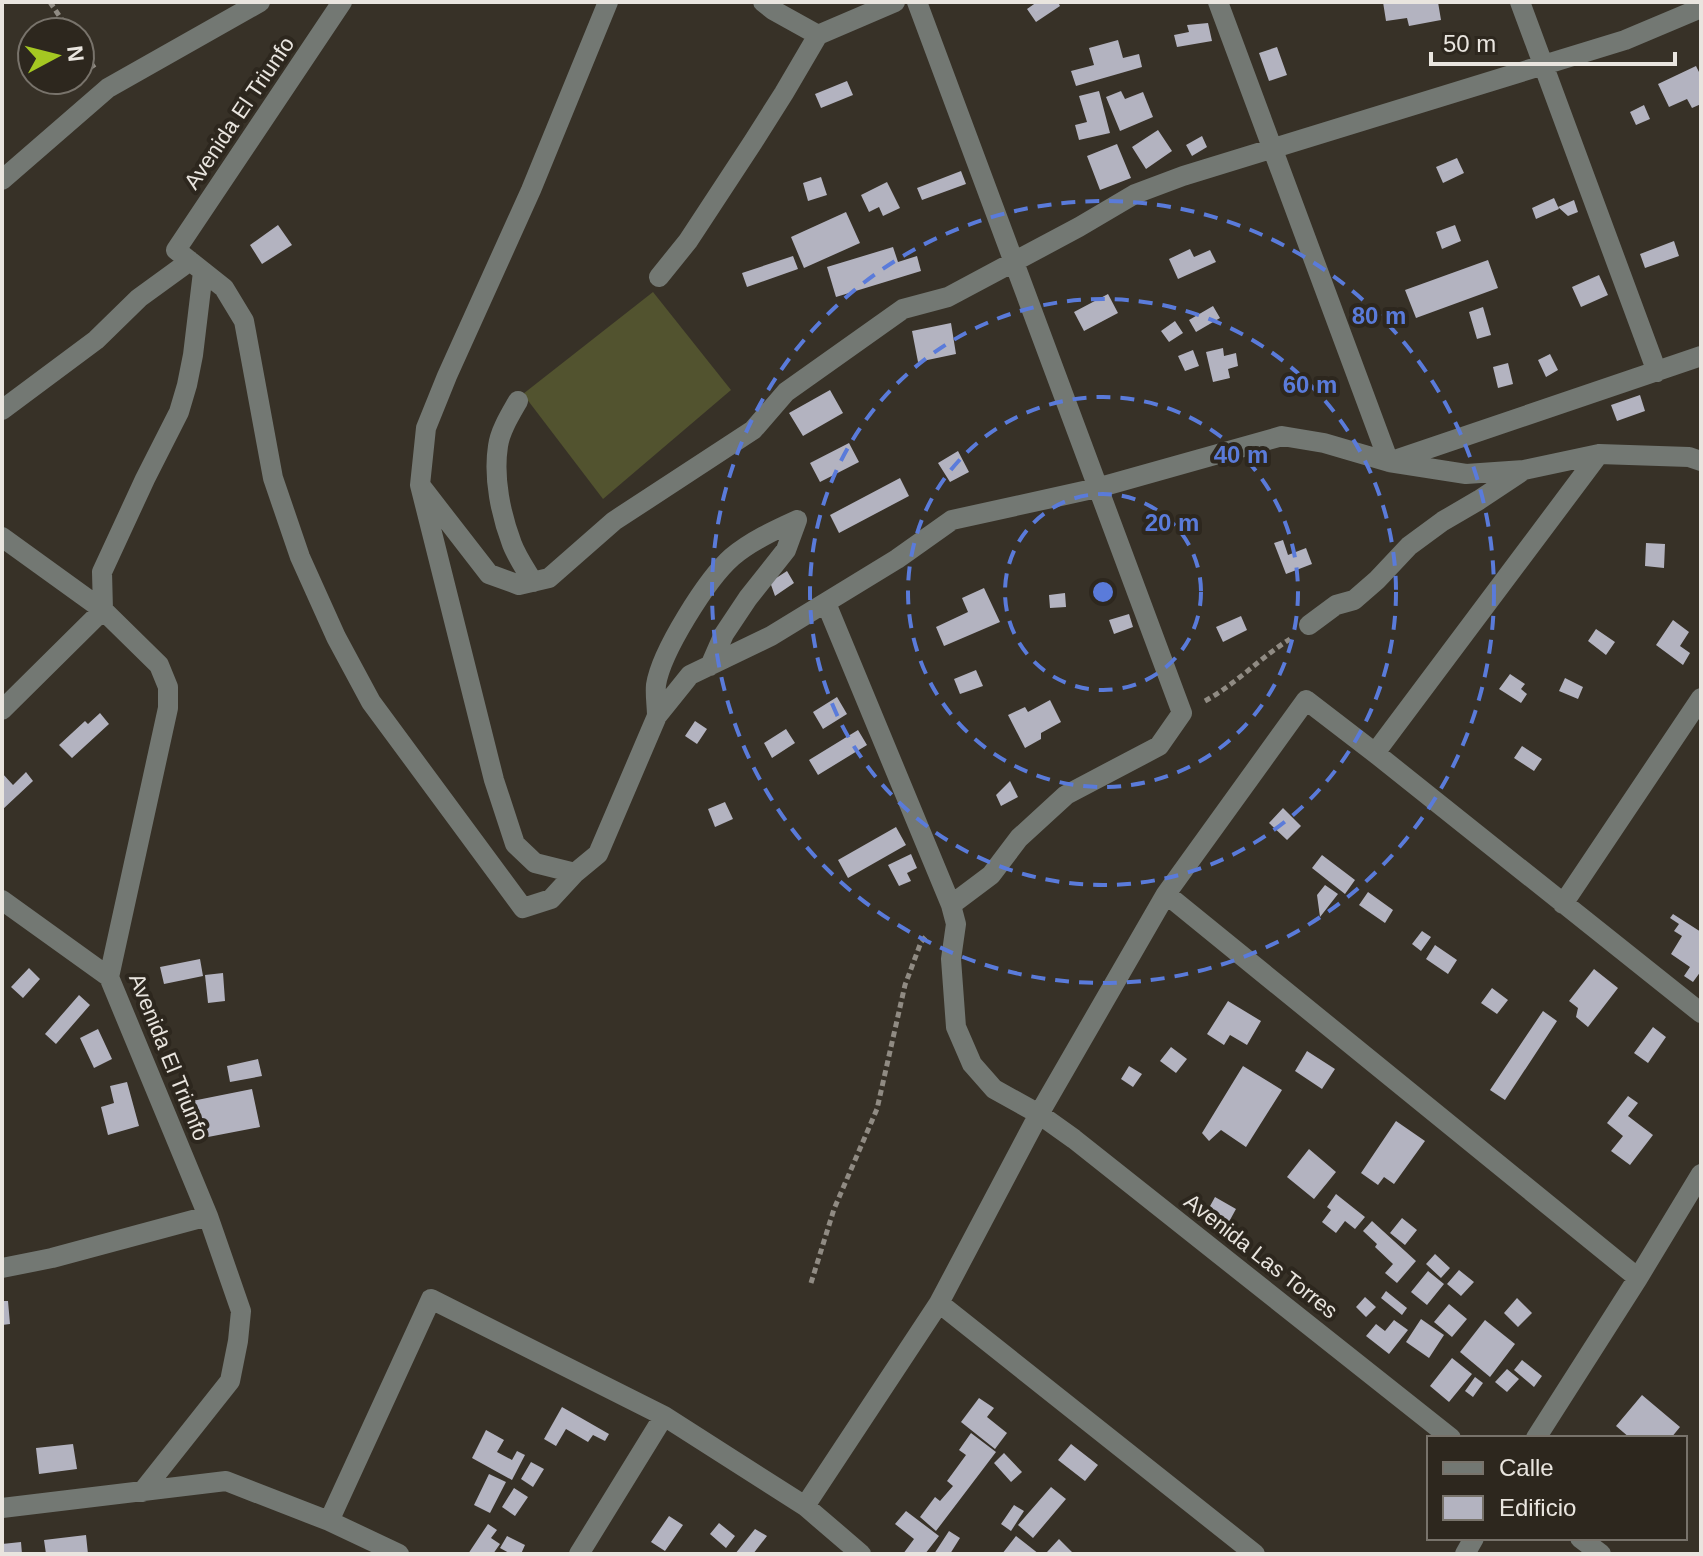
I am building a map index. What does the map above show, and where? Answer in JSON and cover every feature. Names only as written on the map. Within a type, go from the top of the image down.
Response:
[{"type":"street","points":[[2,180],[108,88],[260,2]]},
{"type":"street","name":"Avenida El Triunfo","points":[[190,261],[342,2]]},
{"type":"street","points":[[575,873],[535,863],[515,844],[494,780],[420,485],[426,428],[531,190],[608,2]]},
{"type":"street","points":[[763,2],[818,35]]},
{"type":"street","points":[[659,277],[688,241],[818,35],[895,2]]},
{"type":"street","points":[[917,2],[1182,713],[1159,746],[1066,795],[1019,838],[991,875],[951,905]]},
{"type":"street","points":[[1218,2],[1389,462]]},
{"type":"street","points":[[1520,2],[1657,372]]},
{"type":"street","points":[[420,485],[489,574],[519,585],[549,578],[614,521],[753,430],[786,392],[903,309],[948,297],[1135,194],[1183,176],[1625,40],[1701,8]]},
{"type":"street","points":[[2,410],[96,340],[139,298],[190,261]]},
{"type":"street","points":[[2,710],[103,610],[102,572],[179,412],[187,385],[193,355],[190,261]]},
{"type":"street","points":[[190,261],[224,288],[244,321],[273,478],[300,557],[336,637],[371,702],[523,908],[551,899],[598,854],[657,716],[690,675],[771,636],[897,559],[952,520],[1097,488],[1282,436],[1324,443],[1389,462],[1466,474],[1524,470],[1599,454],[1689,457],[1701,461]]},
{"type":"street","points":[[1389,462],[1701,356]]},
{"type":"street","points":[[518,401],[498,445],[497,480],[501,509],[513,546],[533,582]]},
{"type":"street","points":[[1375,753],[1599,454]]},
{"type":"street","points":[[1309,625],[1336,605],[1354,600],[1409,546],[1524,470]]},
{"type":"street","points":[[657,716],[656,683],[671,642],[702,594],[732,557],[767,534],[797,520],[786,550],[724,634],[710,666]]},
{"type":"street","name":"Avenida El Triunfo","points":[[2,537],[103,610],[159,665],[168,687],[168,708],[109,977],[208,1216],[241,1311],[230,1381],[142,1492]]},
{"type":"street","name":"Avenida Las Torres","points":[[826,603],[951,905],[956,924],[951,959],[956,1027],[972,1064],[994,1089],[1039,1114],[1074,1139],[1448,1436]]},
{"type":"street","points":[[1563,904],[1701,698]]},
{"type":"street","points":[[805,1506],[939,1303],[1039,1114],[1166,894],[1306,700],[1701,1013]]},
{"type":"street","points":[[1166,894],[1638,1278]]},
{"type":"street","points":[[2,900],[109,977]]},
{"type":"street","points":[[1537,1436],[1701,1174]]},
{"type":"street","points":[[2,1268],[52,1258],[208,1216]]},
{"type":"street","points":[[329,1521],[431,1299],[664,1416],[805,1506],[861,1554]]},
{"type":"street","points":[[939,1303],[1255,1554]]},
{"type":"street","points":[[579,1554],[664,1416]]},
{"type":"street","points":[[2,1508],[226,1481],[329,1521],[399,1554]]},
{"type":"street","points":[[1583,1540],[1601,1554]]},
{"type":"path","points":[[1182,713],[1223,691],[1271,651],[1309,625]]},
{"type":"path","points":[[811,1283],[834,1209],[877,1109],[905,985],[921,942],[951,905]]},
{"type":"green space","points":[[653,292],[731,390],[603,499],[523,394]]},
{"type":"building","points":[[1037,2],[1058,2],[1060,6],[1036,22],[1027,9]]},
{"type":"building","points":[[1383,2],[1438,2],[1441,20],[1409,26],[1407,18],[1386,21]]},
{"type":"building","points":[[1208,23],[1212,41],[1177,47],[1174,35],[1189,32],[1187,25]]},
{"type":"building","points":[[1118,40],[1123,58],[1139,54],[1142,67],[1076,86],[1071,71],[1094,65],[1089,48]]},
{"type":"building","points":[[1277,47],[1287,75],[1269,81],[1259,53]]},
{"type":"building","points":[[1696,66],[1701,76],[1701,104],[1692,108],[1687,99],[1669,107],[1658,84]]},
{"type":"building","points":[[847,81],[853,95],[821,108],[815,94]]},
{"type":"building","points":[[1099,91],[1110,133],[1079,140],[1075,125],[1087,122],[1079,96]]},
{"type":"building","points":[[1121,91],[1125,99],[1143,92],[1153,117],[1120,131],[1106,97]]},
{"type":"building","points":[[1644,105],[1650,119],[1636,125],[1630,112]]},
{"type":"building","points":[[1158,130],[1172,151],[1146,169],[1132,147]]},
{"type":"building","points":[[1202,136],[1207,147],[1192,156],[1186,145]]},
{"type":"building","points":[[1117,144],[1131,178],[1100,190],[1087,156]]},
{"type":"building","points":[[1457,158],[1464,173],[1443,183],[1436,167]]},
{"type":"building","points":[[961,171],[966,184],[922,200],[917,188]]},
{"type":"building","points":[[821,177],[827,195],[808,201],[803,183]]},
{"type":"building","points":[[887,182],[900,208],[883,216],[879,207],[869,212],[861,195]]},
{"type":"building","points":[[1554,198],[1559,209],[1536,219],[1532,208]]},
{"type":"building","points":[[1574,200],[1578,212],[1568,216],[1558,207]]},
{"type":"building","points":[[846,212],[860,243],[804,268],[791,237]]},
{"type":"building","points":[[278,225],[292,245],[262,264],[250,245]]},
{"type":"building","points":[[1455,225],[1461,241],[1442,249],[1436,232]]},
{"type":"building","points":[[1674,241],[1679,256],[1645,268],[1640,254]]},
{"type":"building","points":[[893,247],[898,262],[917,256],[921,271],[836,297],[827,267]]},
{"type":"building","points":[[1190,249],[1194,257],[1210,250],[1216,262],[1178,279],[1169,259]]},
{"type":"building","points":[[793,256],[798,269],[747,287],[742,273]]},
{"type":"building","points":[[1488,260],[1498,288],[1416,318],[1405,290]]},
{"type":"building","points":[[1599,275],[1608,295],[1581,307],[1572,287]]},
{"type":"building","points":[[1108,294],[1118,313],[1084,331],[1074,312]]},
{"type":"building","points":[[1213,306],[1220,318],[1196,332],[1189,320]]},
{"type":"building","points":[[1483,307],[1491,335],[1477,339],[1469,312]]},
{"type":"building","points":[[1175,321],[1183,333],[1169,342],[1161,331]]},
{"type":"building","points":[[951,323],[956,354],[918,362],[912,331]]},
{"type":"building","points":[[1223,348],[1224,356],[1236,353],[1238,366],[1228,369],[1230,378],[1213,382],[1206,352]]},
{"type":"building","points":[[1193,350],[1199,366],[1185,371],[1178,356]]},
{"type":"building","points":[[1550,354],[1558,370],[1546,377],[1538,360]]},
{"type":"building","points":[[1508,363],[1513,384],[1498,388],[1493,367]]},
{"type":"building","points":[[830,390],[843,413],[803,436],[789,413]]},
{"type":"building","points":[[1640,395],[1645,411],[1617,421],[1611,405]]},
{"type":"building","points":[[849,443],[859,462],[820,482],[810,463]]},
{"type":"building","points":[[958,451],[969,472],[950,482],[938,463]]},
{"type":"building","points":[[900,478],[909,496],[839,533],[830,515]]},
{"type":"building","points":[[1283,540],[1288,555],[1306,548],[1312,564],[1286,574],[1274,543]]},
{"type":"building","points":[[1646,543],[1665,544],[1664,568],[1645,566]]},
{"type":"building","points":[[787,571],[794,583],[775,596],[770,582]]},
{"type":"building","points":[[984,588],[1000,622],[944,646],[936,627],[968,612],[962,598]]},
{"type":"building","points":[[1065,593],[1066,607],[1050,608],[1049,595]]},
{"type":"building","points":[[1129,614],[1133,627],[1114,634],[1109,620]]},
{"type":"building","points":[[1241,616],[1247,630],[1223,642],[1216,627]]},
{"type":"building","points":[[1673,620],[1689,632],[1680,646],[1690,653],[1683,665],[1656,645]]},
{"type":"building","points":[[1596,629],[1615,642],[1606,655],[1588,641]]},
{"type":"building","points":[[976,670],[983,686],[960,694],[954,679]]},
{"type":"building","points":[[1510,674],[1525,684],[1521,689],[1527,694],[1521,703],[1499,689]]},
{"type":"building","points":[[1565,678],[1583,687],[1578,699],[1559,691]]},
{"type":"building","points":[[837,697],[847,714],[823,729],[813,712]]},
{"type":"building","points":[[1050,700],[1061,722],[1041,733],[1041,739],[1025,748],[1008,715],[1025,707],[1028,712]]},
{"type":"building","points":[[100,713],[109,724],[72,758],[59,745],[85,721],[88,724]]},
{"type":"building","points":[[695,721],[707,729],[697,744],[685,736]]},
{"type":"building","points":[[786,729],[795,743],[772,758],[764,743]]},
{"type":"building","points":[[858,730],[867,745],[818,775],[809,760]]},
{"type":"building","points":[[1522,746],[1542,759],[1534,771],[1514,758]]},
{"type":"building","points":[[26,772],[33,781],[2,810],[2,773],[13,785]]},
{"type":"building","points":[[1010,781],[1018,797],[1001,806],[996,795]]},
{"type":"building","points":[[725,802],[733,819],[715,827],[708,809]]},
{"type":"building","points":[[1283,808],[1301,826],[1287,840],[1269,823]]},
{"type":"building","points":[[896,827],[906,845],[848,878],[838,860]]},
{"type":"building","points":[[911,854],[917,868],[907,873],[911,881],[899,886],[888,865]]},
{"type":"building","points":[[1322,855],[1355,880],[1345,894],[1312,868]]},
{"type":"building","points":[[1325,885],[1338,894],[1320,917],[1317,895]]},
{"type":"building","points":[[1368,892],[1393,910],[1385,923],[1359,905]]},
{"type":"building","points":[[1673,914],[1701,932],[1701,971],[1693,982],[1684,976],[1690,967],[1671,954],[1682,936],[1674,931],[1679,924],[1670,918]]},
{"type":"building","points":[[1422,931],[1431,937],[1421,951],[1412,944]]},
{"type":"building","points":[[1435,945],[1457,960],[1448,974],[1426,959]]},
{"type":"building","points":[[200,959],[203,976],[164,984],[160,967]]},
{"type":"building","points":[[29,968],[40,979],[23,998],[11,987]]},
{"type":"building","points":[[1594,969],[1618,988],[1588,1027],[1576,1017],[1578,1008],[1569,1001]]},
{"type":"building","points":[[223,973],[225,1001],[208,1003],[205,975]]},
{"type":"building","points":[[1492,988],[1508,1000],[1497,1014],[1481,1003]]},
{"type":"building","points":[[79,995],[90,1005],[56,1044],[45,1034]]},
{"type":"building","points":[[1228,1001],[1261,1021],[1247,1045],[1230,1035],[1224,1045],[1207,1034]]},
{"type":"building","points":[[1543,1011],[1557,1021],[1505,1100],[1490,1090]]},
{"type":"building","points":[[1653,1027],[1666,1037],[1648,1063],[1634,1053]]},
{"type":"building","points":[[98,1029],[112,1059],[94,1068],[80,1038]]},
{"type":"building","points":[[1171,1047],[1187,1059],[1176,1073],[1160,1061]]},
{"type":"building","points":[[1307,1051],[1335,1069],[1322,1089],[1295,1071]]},
{"type":"building","points":[[258,1059],[262,1076],[230,1082],[227,1066]]},
{"type":"building","points":[[1129,1066],[1142,1074],[1133,1087],[1121,1079]]},
{"type":"building","points":[[1243,1066],[1282,1090],[1246,1147],[1221,1130],[1209,1141],[1202,1133]]},
{"type":"building","points":[[127,1082],[139,1126],[108,1135],[101,1107],[114,1103],[110,1086]]},
{"type":"building","points":[[252,1089],[260,1127],[208,1137],[192,1101]]},
{"type":"building","points":[[1628,1096],[1638,1103],[1628,1116],[1653,1135],[1630,1165],[1611,1151],[1623,1136],[1607,1123]]},
{"type":"building","points":[[1396,1121],[1425,1141],[1394,1184],[1384,1177],[1378,1185],[1361,1173]]},
{"type":"building","points":[[1309,1149],[1336,1172],[1314,1199],[1287,1177]]},
{"type":"building","points":[[1336,1194],[1365,1217],[1355,1229],[1345,1221],[1336,1233],[1322,1222],[1331,1210],[1327,1207]]},
{"type":"building","points":[[1215,1197],[1236,1209],[1225,1229],[1204,1217]]},
{"type":"building","points":[[1402,1218],[1417,1230],[1405,1245],[1390,1233]]},
{"type":"building","points":[[1372,1221],[1416,1261],[1397,1283],[1385,1273],[1393,1264],[1363,1231]]},
{"type":"building","points":[[1435,1254],[1450,1268],[1441,1278],[1426,1264]]},
{"type":"building","points":[[1459,1270],[1474,1282],[1461,1296],[1447,1284]]},
{"type":"building","points":[[1428,1271],[1444,1284],[1427,1305],[1411,1292]]},
{"type":"building","points":[[1386,1291],[1407,1308],[1402,1315],[1381,1298]]},
{"type":"building","points":[[1365,1297],[1376,1307],[1366,1317],[1356,1307]]},
{"type":"building","points":[[1517,1298],[1532,1313],[1518,1327],[1504,1313]]},
{"type":"building","points":[[2,1301],[8,1301],[10,1324],[2,1325]]},
{"type":"building","points":[[1449,1304],[1467,1319],[1452,1337],[1434,1322]]},
{"type":"building","points":[[1421,1319],[1444,1335],[1429,1358],[1406,1342]]},
{"type":"building","points":[[1394,1320],[1408,1330],[1389,1354],[1366,1336],[1376,1324],[1385,1331]]},
{"type":"building","points":[[1485,1320],[1515,1344],[1490,1377],[1460,1352]]},
{"type":"building","points":[[1452,1358],[1472,1374],[1449,1402],[1430,1386]]},
{"type":"building","points":[[1522,1360],[1542,1376],[1534,1387],[1514,1370]]},
{"type":"building","points":[[1507,1369],[1519,1379],[1507,1392],[1495,1382]]},
{"type":"building","points":[[1475,1377],[1483,1383],[1473,1397],[1465,1391]]},
{"type":"building","points":[[1642,1395],[1680,1427],[1673,1436],[1628,1436],[1616,1426]]},
{"type":"building","points":[[979,1398],[994,1408],[987,1417],[1007,1433],[995,1449],[961,1422]]},
{"type":"building","points":[[562,1407],[609,1434],[605,1441],[593,1435],[588,1442],[566,1429],[556,1446],[544,1439]]},
{"type":"building","points":[[486,1430],[504,1440],[497,1452],[512,1460],[517,1451],[525,1455],[512,1480],[472,1458]]},
{"type":"building","points":[[971,1433],[996,1452],[936,1531],[920,1517],[935,1497],[940,1501],[953,1486],[947,1481],[966,1455],[959,1450]]},
{"type":"building","points":[[73,1444],[77,1469],[39,1474],[36,1448]]},
{"type":"building","points":[[1071,1444],[1098,1465],[1085,1481],[1058,1460]]},
{"type":"building","points":[[1004,1453],[1022,1472],[1011,1482],[994,1463]]},
{"type":"building","points":[[531,1462],[544,1469],[533,1487],[521,1479]]},
{"type":"building","points":[[489,1474],[506,1482],[490,1513],[474,1505]]},
{"type":"building","points":[[1051,1487],[1066,1499],[1033,1538],[1018,1525]]},
{"type":"building","points":[[514,1488],[528,1497],[515,1516],[502,1507]]},
{"type":"building","points":[[1014,1505],[1024,1511],[1011,1531],[1001,1524]]},
{"type":"building","points":[[906,1511],[939,1536],[925,1554],[903,1554],[914,1539],[895,1524]]},
{"type":"building","points":[[669,1516],[683,1525],[665,1551],[651,1542]]},
{"type":"building","points":[[719,1523],[735,1536],[726,1548],[710,1534]]},
{"type":"building","points":[[488,1524],[497,1530],[491,1538],[500,1544],[493,1554],[468,1554]]},
{"type":"building","points":[[755,1529],[767,1536],[753,1554],[735,1554]]},
{"type":"building","points":[[949,1531],[960,1538],[950,1554],[934,1554]]},
{"type":"building","points":[[86,1535],[88,1554],[46,1554],[44,1540]]},
{"type":"building","points":[[507,1536],[525,1545],[521,1554],[511,1554],[500,1548]]},
{"type":"building","points":[[1016,1536],[1039,1554],[1002,1554]]},
{"type":"building","points":[[1059,1539],[1074,1554],[1047,1552]]},
{"type":"building","points":[[21,1542],[22,1554],[2,1554],[2,1544]]}]
